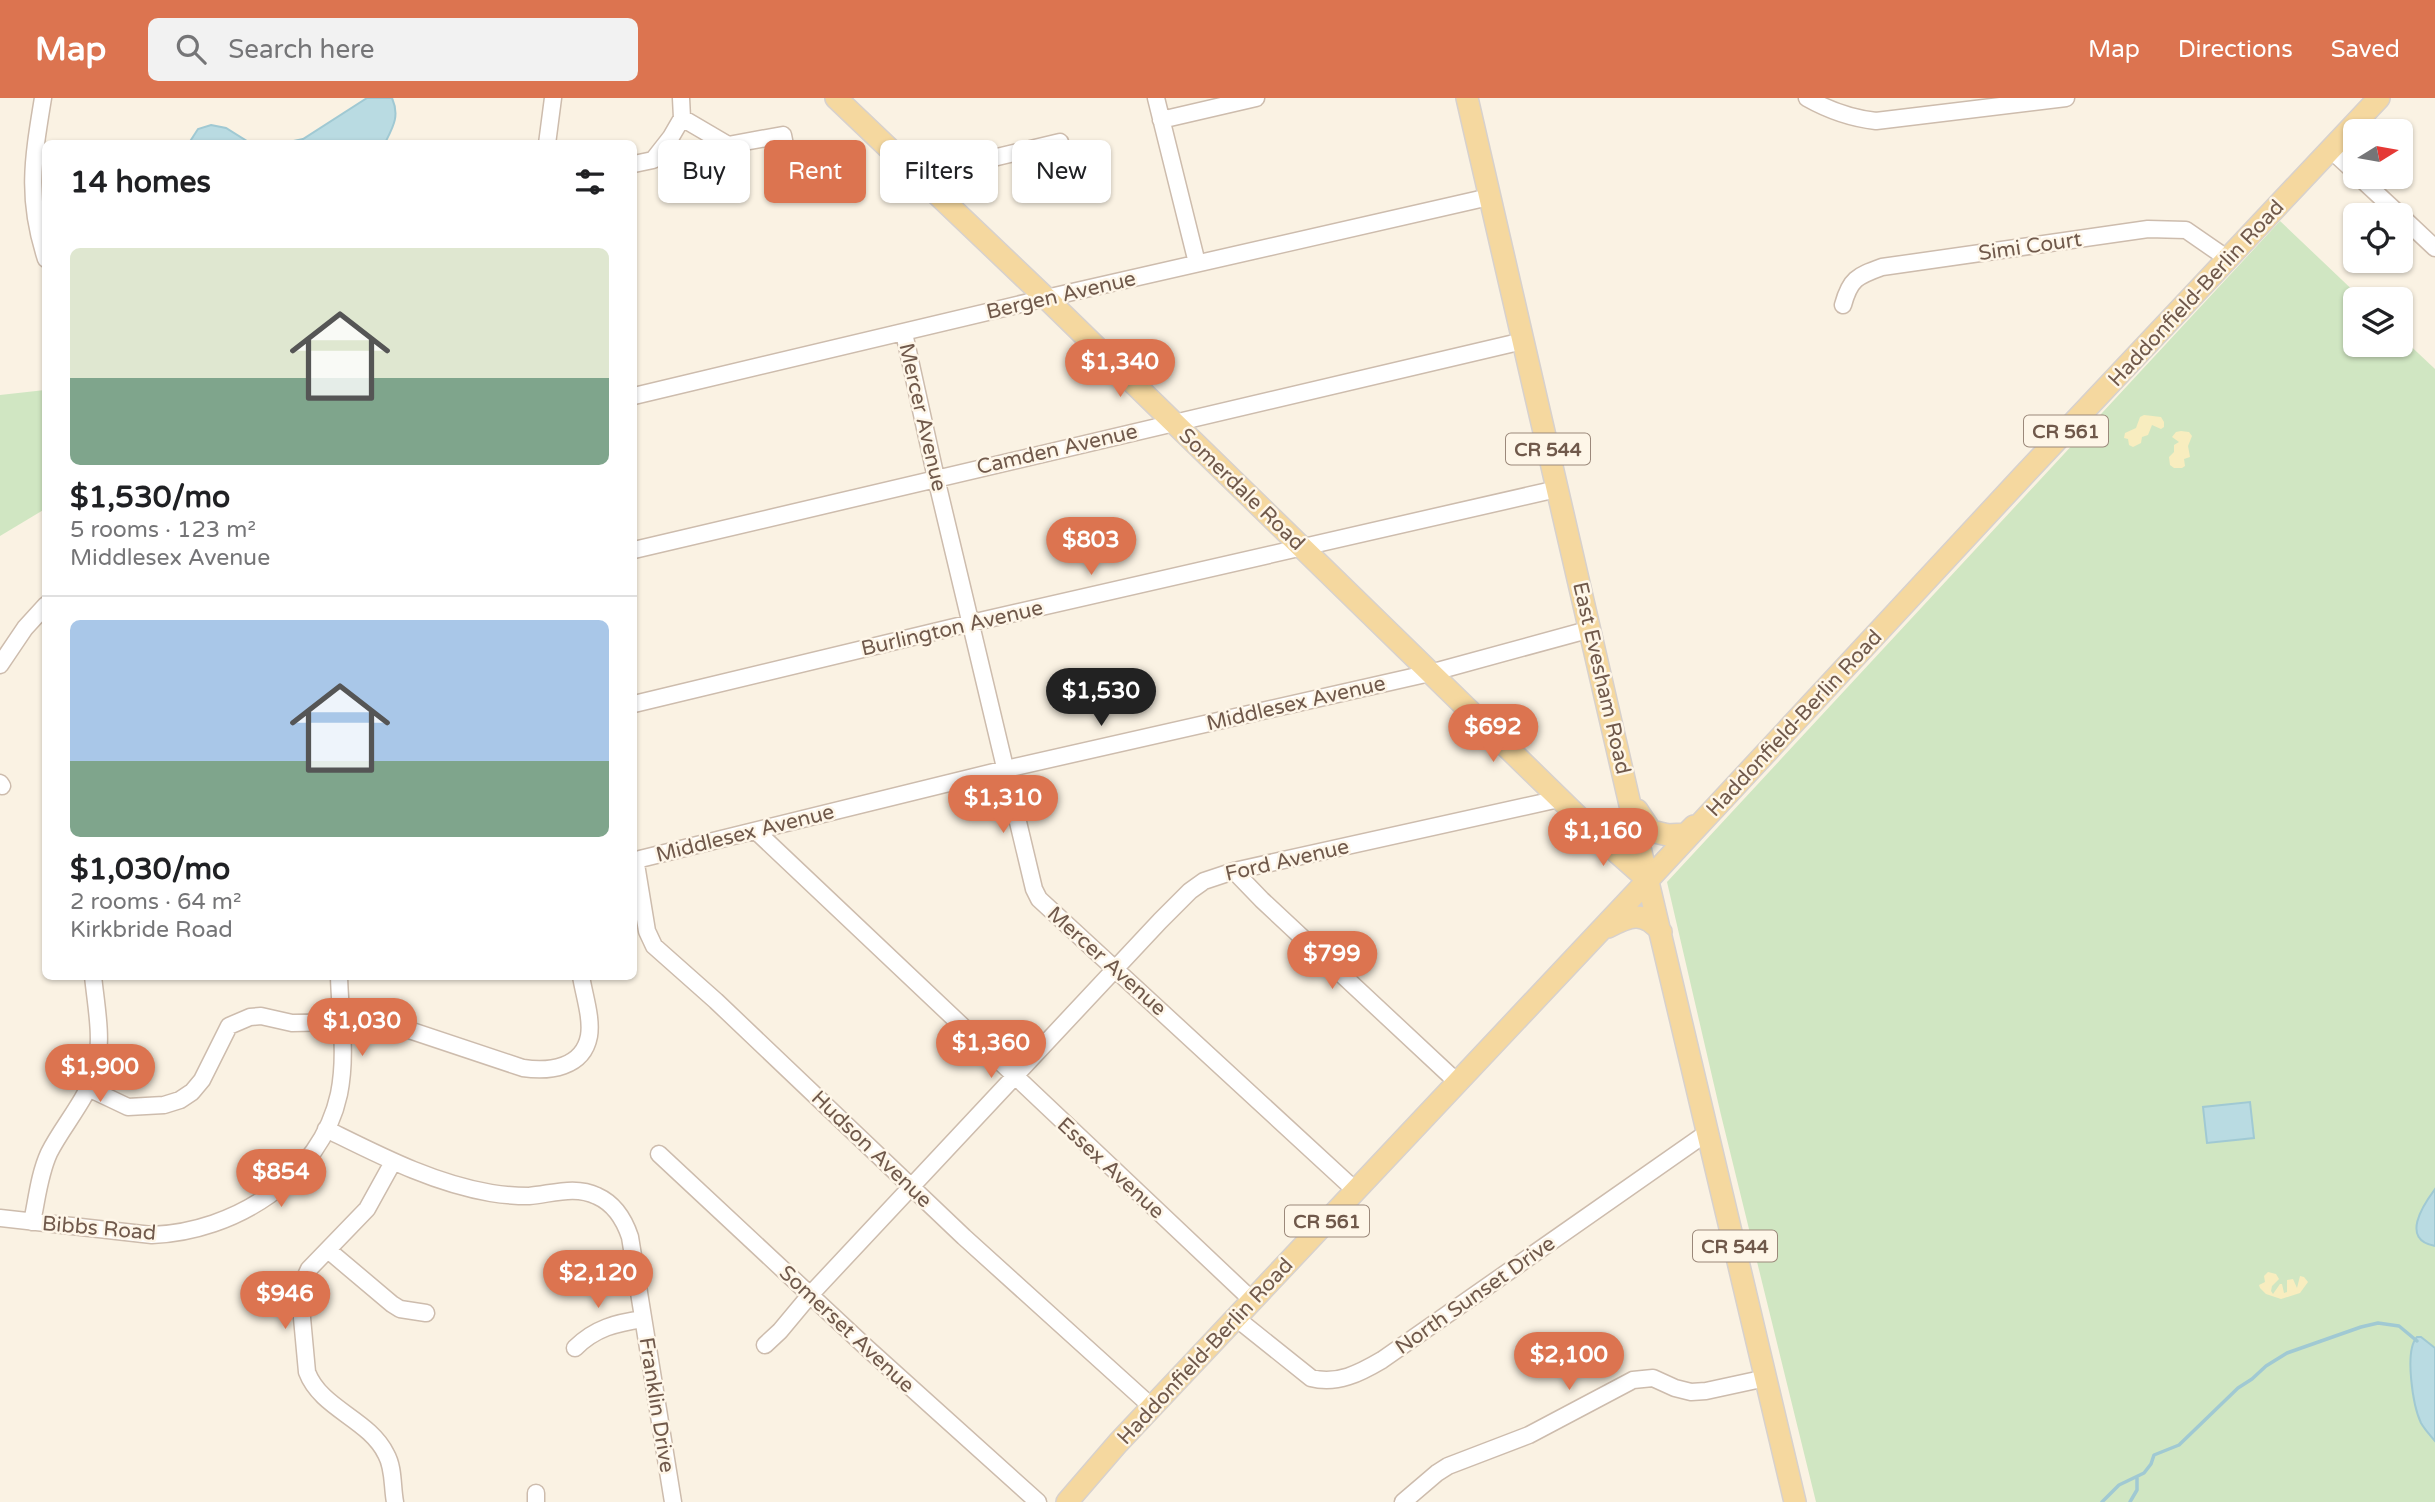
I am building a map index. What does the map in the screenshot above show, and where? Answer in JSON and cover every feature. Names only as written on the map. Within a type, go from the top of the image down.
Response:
[{"type":"main road","name":"Somerdale Road","points":[[836,98],[880,140]]},
{"type":"main road","name":"East Evesham Road","points":[[1467,98],[1648,880],[1796,1502]]},
{"type":"main road","name":"Haddonfield-Berlin Road","points":[[1067,1502],[1152,1407],[2379,98]]},
{"type":"main road","name":"Somerdale Road","points":[[946,203],[1559,799],[1648,880]]},
{"type":"main road","points":[[1630,799],[1651,831],[1668,835],[1686,834],[1693,826],[1699,826]]},
{"type":"main road","points":[[1604,927],[1611,927],[1616,921],[1636,917],[1645,919],[1661,932]]},
{"type":"street","points":[[42,246],[35,222],[32,183],[43,98]]},
{"type":"street","points":[[548,140],[553,98]]},
{"type":"street","points":[[637,163],[653,160],[671,137],[682,118],[681,98]]},
{"type":"street","points":[[1156,98],[1197,264]]},
{"type":"street","points":[[1161,120],[1256,98]]},
{"type":"street","points":[[1807,98],[1825,109],[1852,118],[1876,121],[2066,98]]},
{"type":"street","points":[[682,118],[728,145],[783,135],[784,140]]},
{"type":"street","points":[[2331,150],[2343,161]]},
{"type":"street","points":[[2372,189],[2386,203]]},
{"type":"street","name":"Bergen Avenue","points":[[637,395],[1489,197]]},
{"type":"street","points":[[2413,228],[2435,248]]},
{"type":"street","name":"Simi Court","points":[[1843,305],[1848,286],[1855,279],[1882,267],[2148,229],[2186,230],[2194,233],[2228,259]]},
{"type":"street","name":"Mercer Avenue","points":[[904,333],[1034,889],[1039,899],[1356,1191]]},
{"type":"street","name":"Camden Avenue","points":[[637,549],[1523,341]]},
{"type":"street","name":"Burlington Avenue","points":[[637,703],[971,623],[1557,489]]},
{"type":"street","points":[[3,655],[42,609]]},
{"type":"street","name":"Middlesex Avenue","points":[[637,863],[640,859],[1006,769],[1430,673],[1591,629]]},
{"type":"street","name":"Ford Avenue","points":[[765,1345],[1115,968],[1190,891],[1204,881],[1234,871],[1559,799]]},
{"type":"street","name":"Essex Avenue","points":[[756,831],[1253,1301]]},
{"type":"street","name":"Hudson Avenue","points":[[637,870],[647,931],[654,946],[1152,1407]]},
{"type":"street","points":[[1234,871],[1457,1082]]},
{"type":"street","points":[[32,1222],[42,1172],[50,1152],[88,1088],[97,1064],[99,1049],[93,980]]},
{"type":"street","name":"Bibbs Road","points":[[0,1218],[152,1235],[168,1234],[213,1225],[258,1203],[277,1190],[311,1153],[335,1110],[343,1067],[339,980]]},
{"type":"street","points":[[88,1088],[128,1107],[164,1105],[180,1100],[192,1092],[205,1074],[229,1026],[240,1019],[261,1016],[292,1023],[382,1021],[523,1068],[560,1068],[581,1055],[589,1035],[582,980]]},
{"type":"street","name":"Franklin Drive","points":[[326,1129],[393,1162],[490,1193],[529,1196],[571,1190],[596,1195],[608,1203],[626,1224],[630,1237],[673,1502]]},
{"type":"street","name":"North Sunset Drive","points":[[1236,1318],[1311,1378],[1323,1381],[1354,1375],[1382,1360],[1708,1132]]},
{"type":"street","name":"Somerset Avenue","points":[[659,1154],[1038,1502]]},
{"type":"street","points":[[393,1162],[367,1209],[309,1269],[301,1290],[307,1372],[316,1388],[378,1441],[387,1456],[395,1502]]},
{"type":"street","points":[[328,1250],[391,1304],[400,1309],[426,1313]]},
{"type":"street","points":[[575,1348],[597,1330],[616,1323],[643,1319]]},
{"type":"street","points":[[1403,1502],[1448,1466],[1529,1435],[1633,1380],[1653,1378],[1691,1392],[1766,1378]]},
{"type":"green space","points":[[2280,221],[2349,287],[2343,287],[2343,357],[2413,357],[2413,348],[2435,369],[2435,1502],[1816,1502],[1667,882]]},
{"type":"green space","points":[[42,390],[42,511],[0,536],[0,395]]},
{"type":"sand","points":[[2140,417],[2161,417],[2164,427],[2161,429],[2152,425],[2148,435],[2142,437],[2141,443],[2133,447],[2129,445],[2128,439],[2124,438],[2125,433],[2136,428]]},
{"type":"sand","points":[[2181,431],[2189,432],[2192,436],[2188,446],[2190,457],[2184,459],[2185,466],[2174,468],[2170,465],[2169,457],[2174,452],[2174,445],[2179,442],[2172,437]]},
{"type":"sand","points":[[2268,1272],[2276,1274],[2279,1279],[2272,1286],[2273,1294],[2280,1284],[2284,1293],[2287,1292],[2287,1280],[2293,1279],[2297,1288],[2300,1276],[2308,1282],[2300,1293],[2281,1299],[2266,1294],[2260,1288],[2259,1285],[2265,1282],[2264,1276]]},
{"type":"water","points":[[367,98],[392,98],[395,116],[386,140],[298,140]]},
{"type":"water","points":[[211,125],[226,128],[245,140],[191,140],[198,129]]},
{"type":"water","points":[[2250,1102],[2254,1138],[2207,1143],[2203,1107]]},
{"type":"water","points":[[2435,1189],[2435,1246],[2424,1242],[2416,1230],[2420,1212]]},
{"type":"water","points":[[2417,1337],[2435,1348],[2435,1441],[2421,1423],[2415,1404],[2410,1366],[2413,1344]]},
{"type":"waterway","points":[[2102,1502],[2119,1485],[2144,1473],[2154,1455],[2179,1445],[2238,1388],[2287,1353],[2378,1323],[2399,1326],[2417,1341]]},
{"type":"waterway","points":[[2130,1502],[2137,1490],[2137,1478]]}]
